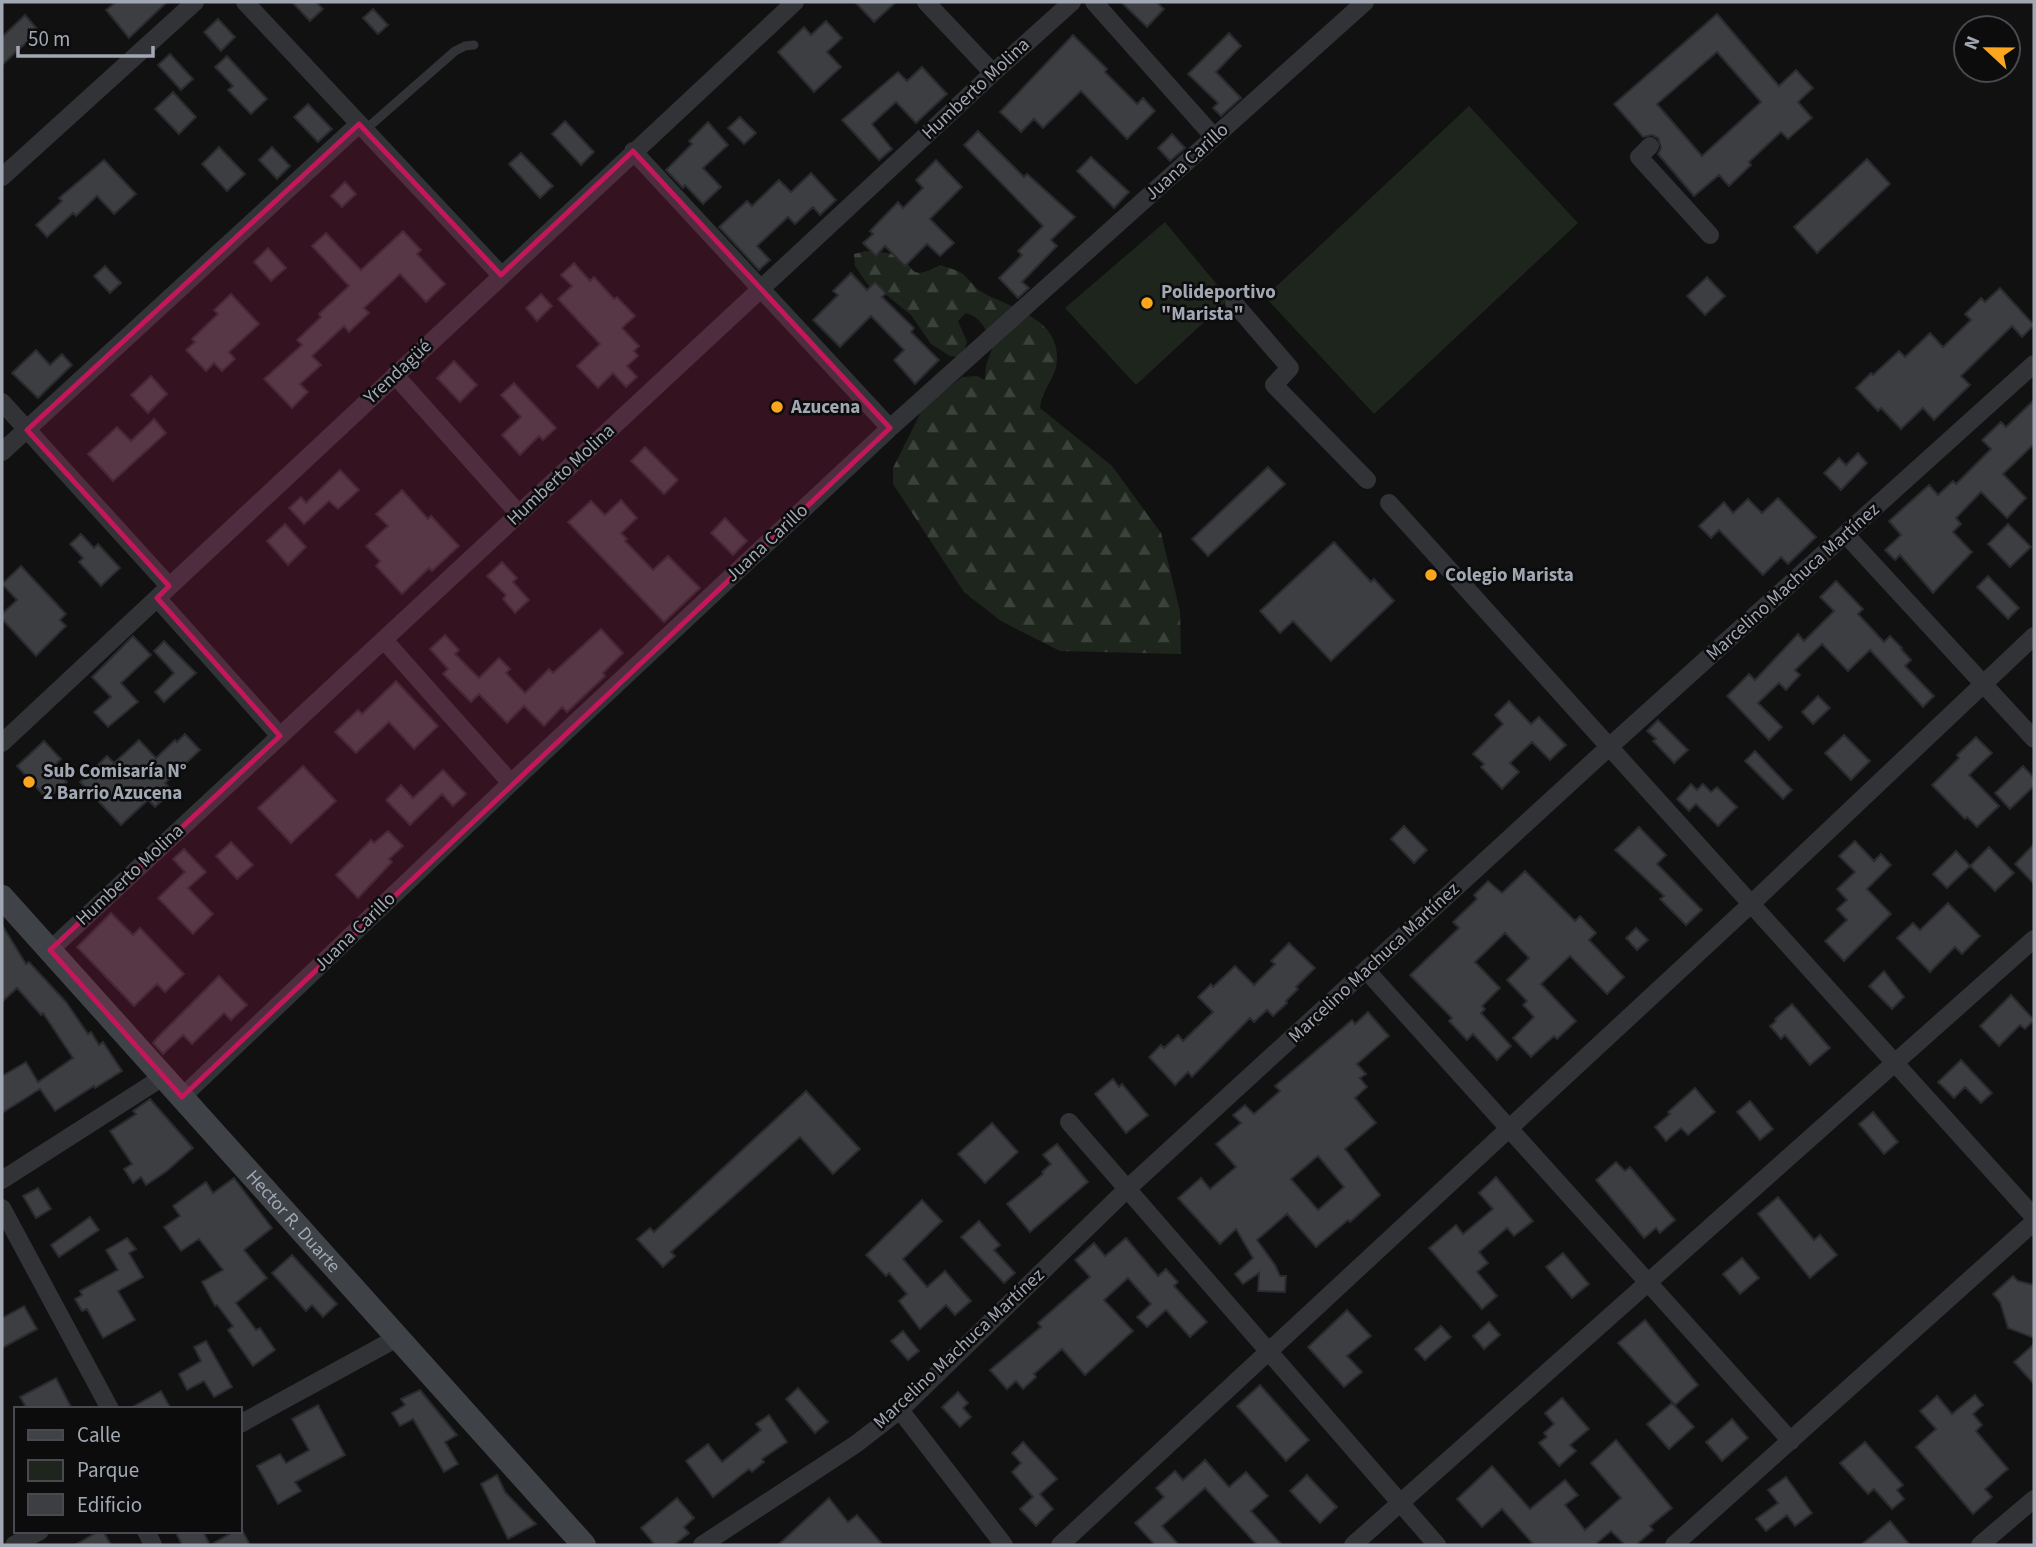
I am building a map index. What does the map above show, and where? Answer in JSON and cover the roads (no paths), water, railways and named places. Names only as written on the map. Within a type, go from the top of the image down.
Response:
[{"type":"street","points":[[2,177],[195,2]]},
{"type":"street","points":[[245,2],[501,275]]},
{"type":"street","name":"Yrendagüé","points":[[2,743],[795,2]]},
{"type":"street","points":[[926,2],[993,73]]},
{"type":"street","name":"Humberto Molina","points":[[50,950],[1072,2]]},
{"type":"street","points":[[1094,2],[1214,137]]},
{"type":"street","name":"Juana Carillo","points":[[181,1097],[890,428],[1364,2]]},
{"type":"street","points":[[2,452],[362,127]]},
{"type":"street","points":[[1650,146],[1639,157],[1710,235]]},
{"type":"street","points":[[633,151],[890,428]]},
{"type":"street","points":[[1234,303],[1290,368],[1274,385],[1367,480]]},
{"type":"street","name":"Marcelino Machuca Martínez","points":[[702,1545],[856,1444],[900,1410],[1127,1189],[1608,748],[2034,364]]},
{"type":"street","points":[[395,375],[519,514]]},
{"type":"street","points":[[2,402],[163,592],[280,736]]},
{"type":"street","points":[[1389,503],[2034,1220],[1674,1545]]},
{"type":"street","points":[[1846,535],[2034,739]]},
{"type":"street","points":[[1060,1545],[1751,904],[2034,636]]},
{"type":"street","points":[[384,640],[511,783]]},
{"type":"street","name":"Hector R. Duarte","points":[[2,897],[584,1545]]},
{"type":"street","points":[[1353,1545],[2034,939]]},
{"type":"street","points":[[1367,971],[1791,1441]]},
{"type":"street","points":[[2,1180],[163,1077]]},
{"type":"street","points":[[1069,1122],[1437,1545]]},
{"type":"street","points":[[2,1209],[109,1407]]},
{"type":"street","points":[[242,1423],[397,1338]]},
{"type":"street","points":[[900,1410],[1004,1545]]},
{"type":"street","points":[[1980,1545],[2034,1499]]},
{"type":"street","points":[[14,1545],[36,1533]]},
{"type":"lane","points":[[362,127],[455,51],[474,45]]},
{"type":"place","name":"Polideportivo \"Marista\"","points":[[1147,303]]},
{"type":"place","name":"Azucena","points":[[777,407]]},
{"type":"place","name":"Colegio Marista","points":[[1431,575]]},
{"type":"place","name":"Sub Comisaría N° 2 Barrio Azucena","points":[[29,782]]}]
